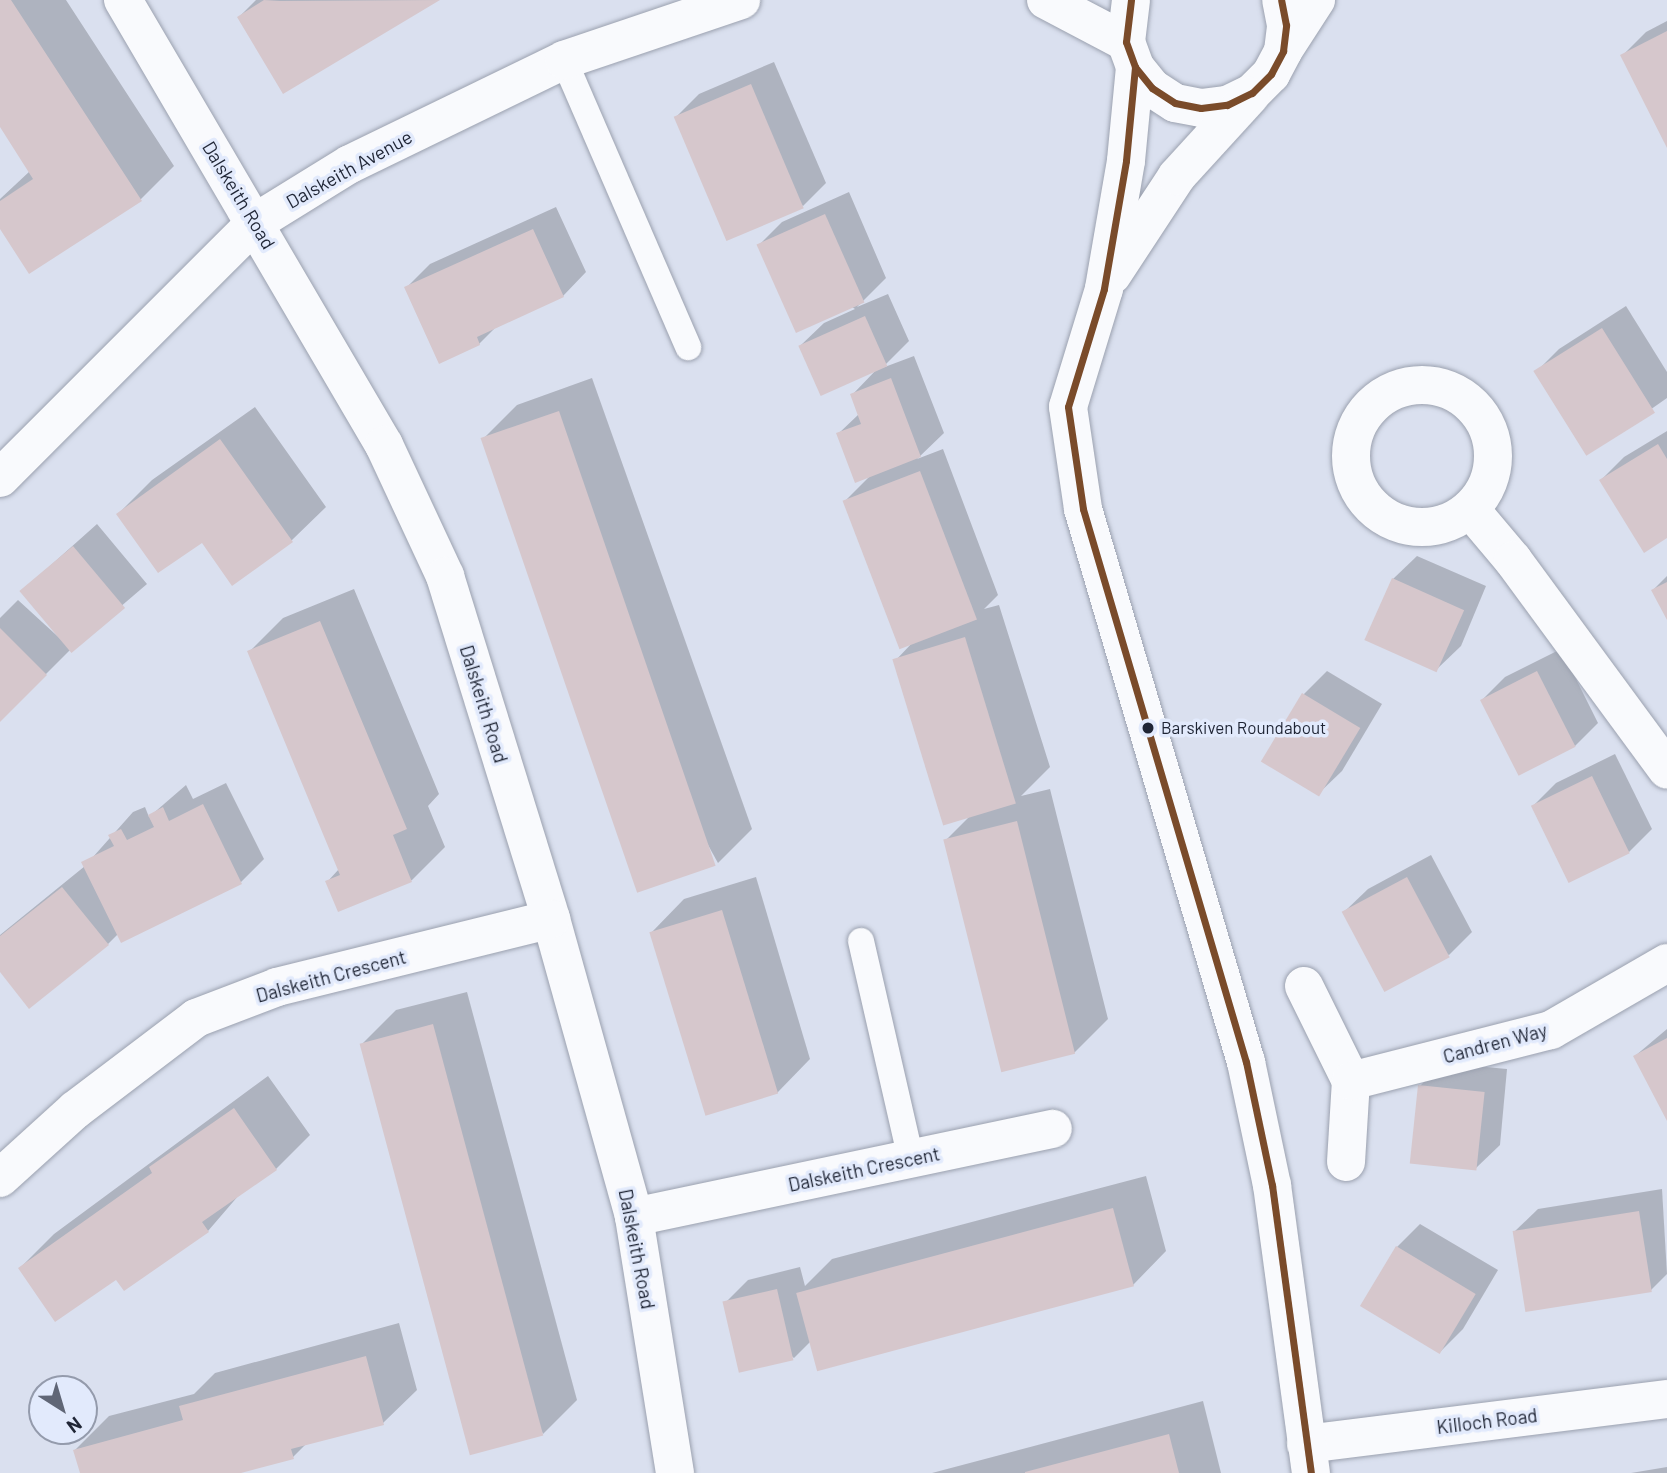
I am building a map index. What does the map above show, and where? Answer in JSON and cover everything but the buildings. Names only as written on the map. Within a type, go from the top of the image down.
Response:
[{"type":"street","name":"Dalskeith Road","points":[[123,0],[256,222],[384,445],[445,576],[551,919],[634,1217],[670,1472]]},
{"type":"street","name":"Dalskeith Avenue","points":[[0,478],[256,222],[350,164],[564,60],[741,0]]},
{"type":"street","points":[[1046,0],[1130,55],[1152,88],[1175,103],[1201,108],[1227,105],[1256,89]]},
{"type":"street","points":[[1131,0],[1125,15],[1130,55],[1126,161],[1104,289],[1068,407],[1083,509],[1246,1062],[1272,1185],[1308,1458]]},
{"type":"street","points":[[1281,0],[1286,24],[1283,51]]},
{"type":"street","points":[[1104,289],[1177,176],[1271,75],[1316,0]]},
{"type":"street","points":[[1470,509],[1521,571],[1667,771]]},
{"type":"street","name":"Dalskeith Crescent","points":[[0,1178],[75,1110],[196,1018],[277,987],[551,919]]},
{"type":"street","name":"Candren Way","points":[[1351,1081],[1551,1030],[1667,963]]},
{"type":"street","points":[[1304,986],[1351,1081],[1346,1162]]},
{"type":"street","name":"Dalskeith Crescent","points":[[634,1217],[1053,1129]]},
{"type":"street","name":"Killoch Road","points":[[1308,1458],[1667,1399]]},
{"type":"lane","points":[[564,60],[688,347]]},
{"type":"lane","points":[[861,941],[911,1159]]},
{"type":"transit line","points":[[1131,0],[1126,42],[1135,67],[1152,88],[1175,103],[1201,108],[1227,105],[1252,93],[1271,74],[1283,51],[1286,25],[1281,0]]},
{"type":"transit line","points":[[1135,67],[1126,161],[1104,289],[1068,407],[1083,509],[1246,1062],[1272,1185],[1311,1473]]},
{"type":"place","name":"Barskiven Roundabout","points":[[1148,728]]}]
